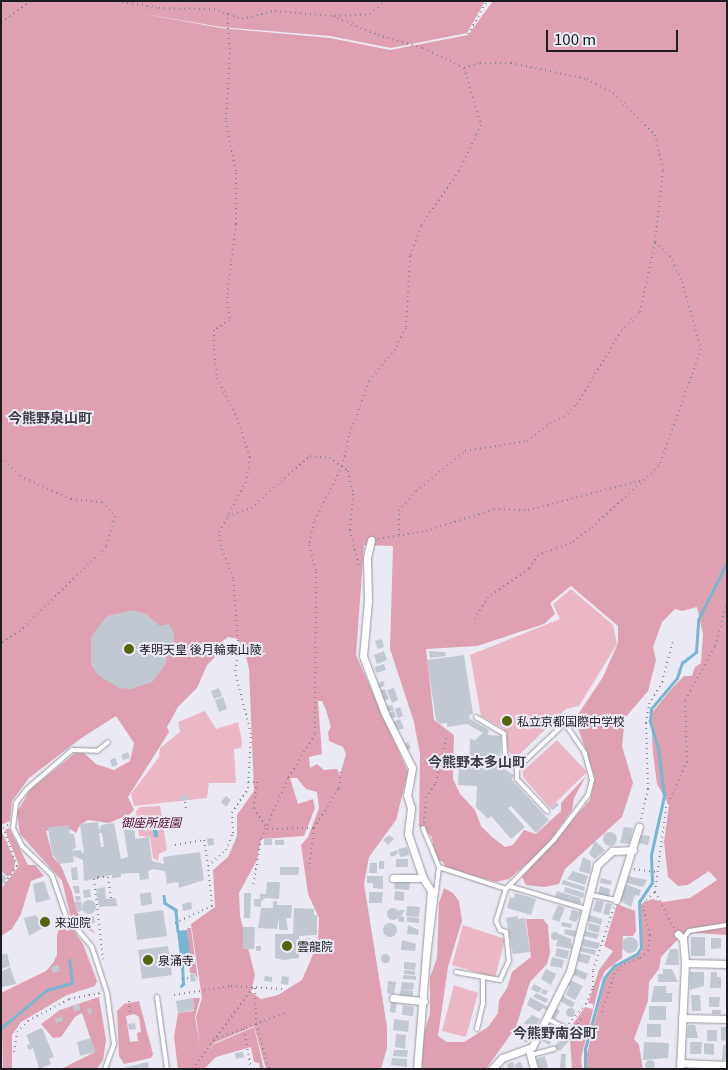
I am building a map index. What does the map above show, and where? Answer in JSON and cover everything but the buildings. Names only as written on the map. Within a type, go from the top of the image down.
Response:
[{"type":"street","points":[[371,540],[366,558],[367,579],[363,656],[385,714],[412,768],[407,795],[411,808],[408,834],[423,878],[431,891],[424,971],[424,1001],[416,1046],[416,1069]]},
{"type":"street","points":[[616,900],[629,868],[639,826]]},
{"type":"street","points":[[534,1069],[530,1052],[570,971],[592,895],[597,865],[603,857],[618,849],[633,850]]},
{"type":"street","points":[[393,878],[423,878]]},
{"type":"street","points":[[680,936],[685,963],[680,1066],[727,1065]]},
{"type":"street","points":[[685,963],[727,964]]},
{"type":"street","points":[[394,998],[424,1001]]},
{"type":"street","points":[[682,1018],[727,1020]]},
{"type":"street","points":[[494,1068],[515,1052],[530,1052]]},
{"type":"lane","points":[[476,717],[504,734],[505,756],[517,768],[518,779],[547,811]]},
{"type":"lane","points":[[456,972],[483,979],[500,980],[509,961],[506,932],[500,930],[496,920],[508,888],[554,840],[588,795],[592,780],[585,753],[565,723],[517,768]]},
{"type":"lane","points":[[105,1069],[114,1044],[107,993],[92,947],[66,916],[52,876],[22,846],[13,828],[16,803],[27,789],[72,750],[98,751],[108,742]]},
{"type":"lane","points":[[423,828],[439,867],[430,959],[424,971]]},
{"type":"lane","points":[[439,867],[588,909]]},
{"type":"lane","points":[[592,895],[616,900]]},
{"type":"lane","points":[[680,936],[689,931],[727,925]]},
{"type":"lane","points":[[477,1029],[483,979]]},
{"type":"lane","points":[[157,997],[167,1069]]},
{"type":"lane","points":[[480,1016],[487,1018]]},
{"type":"lane","points":[[546,1018],[565,1028]]},
{"type":"lane","points":[[530,1052],[554,1049]]},
{"type":"path","points":[[1,22],[31,1]]},
{"type":"path","points":[[117,1],[159,8],[214,9],[242,19],[275,11],[333,16],[370,14],[385,1]]},
{"type":"path","points":[[468,34],[487,1]]},
{"type":"path","points":[[208,866],[226,850],[233,833],[232,813],[248,782],[251,734],[235,671],[239,651],[233,578],[221,546],[219,532],[246,482],[250,457],[237,418],[217,378],[214,330],[230,320],[227,297],[236,224],[236,173],[226,120],[230,52],[227,13]]},
{"type":"path","points":[[333,16],[378,35],[423,48],[464,68],[480,62],[511,62],[587,79],[614,93],[655,136],[663,170],[655,242],[640,312],[621,331],[577,404],[564,417],[550,423],[527,441],[465,451],[416,492],[399,511],[399,535]]},
{"type":"path","points":[[253,887],[261,839],[288,778],[315,734],[316,572],[309,545],[314,522],[342,466],[349,436],[369,381],[395,349],[406,328],[410,256],[420,226],[459,171],[480,125],[464,68]]},
{"type":"path","points":[[475,619],[488,596],[529,569],[538,555],[571,544],[659,466],[701,349],[682,282],[670,256],[655,242]]},
{"type":"path","points":[[228,516],[251,508],[310,456],[329,458],[348,471],[353,494],[350,530],[354,556],[367,579]]},
{"type":"path","points":[[1,457],[20,476],[71,499],[102,502],[116,516],[106,547],[20,631],[1,643]]},
{"type":"path","points":[[371,540],[426,531],[494,509],[528,510],[644,480]]},
{"type":"path","points":[[668,921],[654,892],[655,872],[666,808],[687,762],[685,700],[715,646],[727,602]]},
{"type":"path","points":[[639,826],[648,789],[646,723],[649,704],[662,682],[673,641]]},
{"type":"path","points":[[423,828],[426,798],[436,783],[447,735]]},
{"type":"path","points":[[309,869],[309,845],[314,828],[339,788],[341,768]]},
{"type":"path","points":[[248,782],[257,782],[254,808],[267,829]]},
{"type":"path","points":[[185,802],[186,810]]},
{"type":"path","points":[[1,880],[5,883],[17,866],[3,828]]},
{"type":"path","points":[[267,829],[314,828]]},
{"type":"path","points":[[175,845],[204,840],[212,906],[175,923]]},
{"type":"path","points":[[629,868],[655,872]]},
{"type":"path","points":[[104,967],[94,879],[108,877],[111,898],[106,897]]},
{"type":"path","points":[[602,1012],[614,974],[624,964],[640,958],[648,951],[650,935],[643,907],[646,900],[654,892]]},
{"type":"path","points":[[565,1028],[586,1004],[593,986],[593,970],[616,900]]},
{"type":"path","points":[[183,979],[190,978]]},
{"type":"path","points":[[174,995],[231,986],[282,989]]},
{"type":"path","points":[[254,986],[256,1024],[269,1069]]},
{"type":"path","points":[[193,1069],[254,986]]},
{"type":"path","points":[[14,1052],[17,1032],[45,1010],[69,999],[107,993]]},
{"type":"path","points":[[129,1001],[130,1014]]},
{"type":"path","points":[[212,1041],[285,1012]]},
{"type":"path","points":[[574,1036],[571,1034],[584,1016]]},
{"type":"path","points":[[244,1028],[251,1069]]},
{"type":"green space","points":[[571,589],[613,625],[617,644],[579,706],[566,709],[515,759],[507,750],[504,729],[481,716],[470,655],[560,619],[553,604]]},
{"type":"green space","points":[[205,711],[216,729],[238,722],[242,741],[241,748],[234,749],[236,783],[209,783],[207,798],[134,806],[131,794],[159,757],[160,748],[180,732],[178,722]]},
{"type":"green space","points":[[557,740],[587,772],[550,808],[523,777],[523,771]]},
{"type":"green space","name":"御座所庭園","points":[[160,806],[167,850],[159,854],[158,861],[153,858],[150,837],[139,836],[136,811],[140,807]]},
{"type":"green space","points":[[463,925],[505,939],[495,978],[452,965]]},
{"type":"green space","points":[[454,985],[478,993],[466,1037],[442,1031]]},
{"type":"shaded area","points":[[1,1],[485,1],[467,33],[391,48],[330,36],[221,27],[139,13],[221,28],[330,38],[390,50],[468,35],[493,1],[727,1],[727,935],[694,933],[680,937],[661,957],[659,969],[649,982],[648,1001],[634,1039],[639,1045],[643,1069],[587,1069],[585,1061],[606,977],[616,965],[642,952],[641,904],[652,899],[663,902],[690,898],[717,880],[709,871],[688,885],[678,886],[668,877],[664,842],[669,805],[657,784],[653,754],[651,714],[673,687],[684,676],[692,676],[695,667],[701,663],[703,634],[697,607],[682,611],[675,609],[662,622],[653,647],[656,660],[648,691],[625,718],[622,746],[633,783],[622,817],[565,869],[559,884],[544,887],[526,885],[522,877],[590,800],[595,778],[577,725],[577,716],[603,677],[618,643],[618,626],[571,586],[550,603],[555,614],[544,624],[477,646],[426,649],[434,720],[454,735],[453,779],[460,794],[475,810],[481,826],[492,837],[505,847],[513,845],[524,830],[536,834],[561,811],[561,803],[586,776],[574,798],[572,810],[545,848],[509,879],[496,882],[446,868],[443,862],[435,859],[432,837],[419,826],[420,754],[414,722],[390,649],[393,546],[364,545],[356,655],[408,772],[396,820],[369,857],[364,884],[387,1027],[387,1048],[381,1069],[266,1069],[254,1026],[214,1043],[207,1052],[214,1044],[254,1027],[264,1069],[260,1069],[259,1063],[254,1062],[251,1047],[216,1057],[204,1069],[178,1069],[174,1037],[178,1013],[194,1011],[193,998],[200,998],[195,1017],[200,1046],[196,1017],[202,998],[191,924],[215,907],[213,870],[228,857],[237,836],[237,815],[254,791],[249,669],[244,648],[237,639],[228,637],[220,643],[218,654],[207,665],[197,688],[178,707],[167,727],[169,732],[128,797],[134,810],[130,814],[109,823],[88,820],[80,825],[76,833],[65,826],[46,831],[53,857],[61,866],[72,892],[77,912],[95,933],[77,924],[70,914],[62,881],[20,834],[17,812],[30,790],[75,753],[84,753],[96,764],[114,770],[130,761],[134,743],[116,716],[80,739],[29,778],[12,801],[10,821],[1,825]],"holes":[[[318,701],[322,701],[331,727],[328,732],[329,741],[343,747],[346,754],[340,775],[337,769],[324,770],[317,764],[310,768],[309,757],[322,754]],[[290,778],[297,778],[306,789],[317,792],[319,808],[308,837],[301,845],[308,894],[319,918],[318,943],[302,980],[278,995],[261,999],[251,992],[255,975],[240,916],[239,893],[257,860],[261,839],[304,836],[315,808],[313,799],[298,804]]]},
{"type":"shaded area","points":[[9,828],[28,865],[35,865],[44,876],[31,881],[21,914],[12,929],[1,936],[1,889],[19,866],[5,830]]},
{"type":"shaded area","points":[[1,830],[15,861],[14,870],[8,877],[1,871]]},
{"type":"shaded area","points":[[444,888],[453,893],[459,901],[462,921],[448,967],[438,1036],[447,1042],[464,1042],[488,1027],[498,1013],[499,1000],[507,988],[512,972],[531,957],[526,919],[543,919],[548,925],[550,953],[547,964],[530,982],[516,1027],[486,1069],[424,1069],[420,1064],[423,1036],[430,1014],[430,977],[437,958],[439,903]]},
{"type":"shaded area","points":[[617,904],[635,911],[636,931],[633,936],[623,936],[622,958],[605,971],[600,982],[581,1058],[582,1069],[572,1069],[570,1040],[565,1035],[585,1007],[593,1009],[593,1004],[588,1003],[599,970],[613,951],[604,946]]},
{"type":"shaded area","points":[[61,924],[71,926],[83,944],[97,981],[95,986],[67,995],[21,1022],[12,1035],[12,1069],[3,1069],[1,993],[46,971],[53,963],[57,955],[57,935]]},
{"type":"shaded area","points":[[187,928],[191,928],[198,981],[195,973],[190,973]]},
{"type":"shaded area","points":[[99,997],[106,1040],[103,1060],[97,1069],[61,1069],[95,1052],[82,1013],[75,1017],[61,1037],[53,1038],[41,1024],[60,1010]]},
{"type":"shaded area","points":[[139,1001],[153,1054],[151,1058],[124,1064],[119,1056],[117,1011],[124,1004]],"holes":[[[134,1014],[139,1017],[141,1032],[137,1033],[138,1041],[130,1042],[126,1016]]]},
{"type":"water","points":[[151,818],[158,829],[158,838],[154,837],[152,827],[145,822]]},
{"type":"water","points":[[187,930],[191,964],[181,965],[177,931]]},
{"type":"waterway","points":[[585,1069],[585,1049],[604,978],[614,966],[637,954],[641,948],[639,902],[652,883],[651,855],[664,796],[658,748],[650,721],[651,709],[677,678],[682,663],[696,652],[698,620],[727,562]]},
{"type":"waterway","points":[[164,896],[165,903],[176,910],[178,931]]},
{"type":"waterway","points":[[1,1028],[47,990],[72,983],[69,960]]},
{"type":"waterway","points":[[181,986],[183,984],[182,965]]},
{"type":"place","name":"孝明天皇 後月輪東山陵","points":[[129,649]]},
{"type":"place","name":"私立京都国際中学校","points":[[507,721]]},
{"type":"place","name":"来迎院","points":[[45,922]]},
{"type":"place","name":"雲龍院","points":[[287,946]]},
{"type":"place","name":"泉涌寺","points":[[148,960]]},
{"type":"district","name":"今熊野泉山町","points":[[50,417]]},
{"type":"district","name":"今熊野本多山町","points":[[477,761]]},
{"type":"district","name":"今熊野南谷町","points":[[555,1032]]}]
